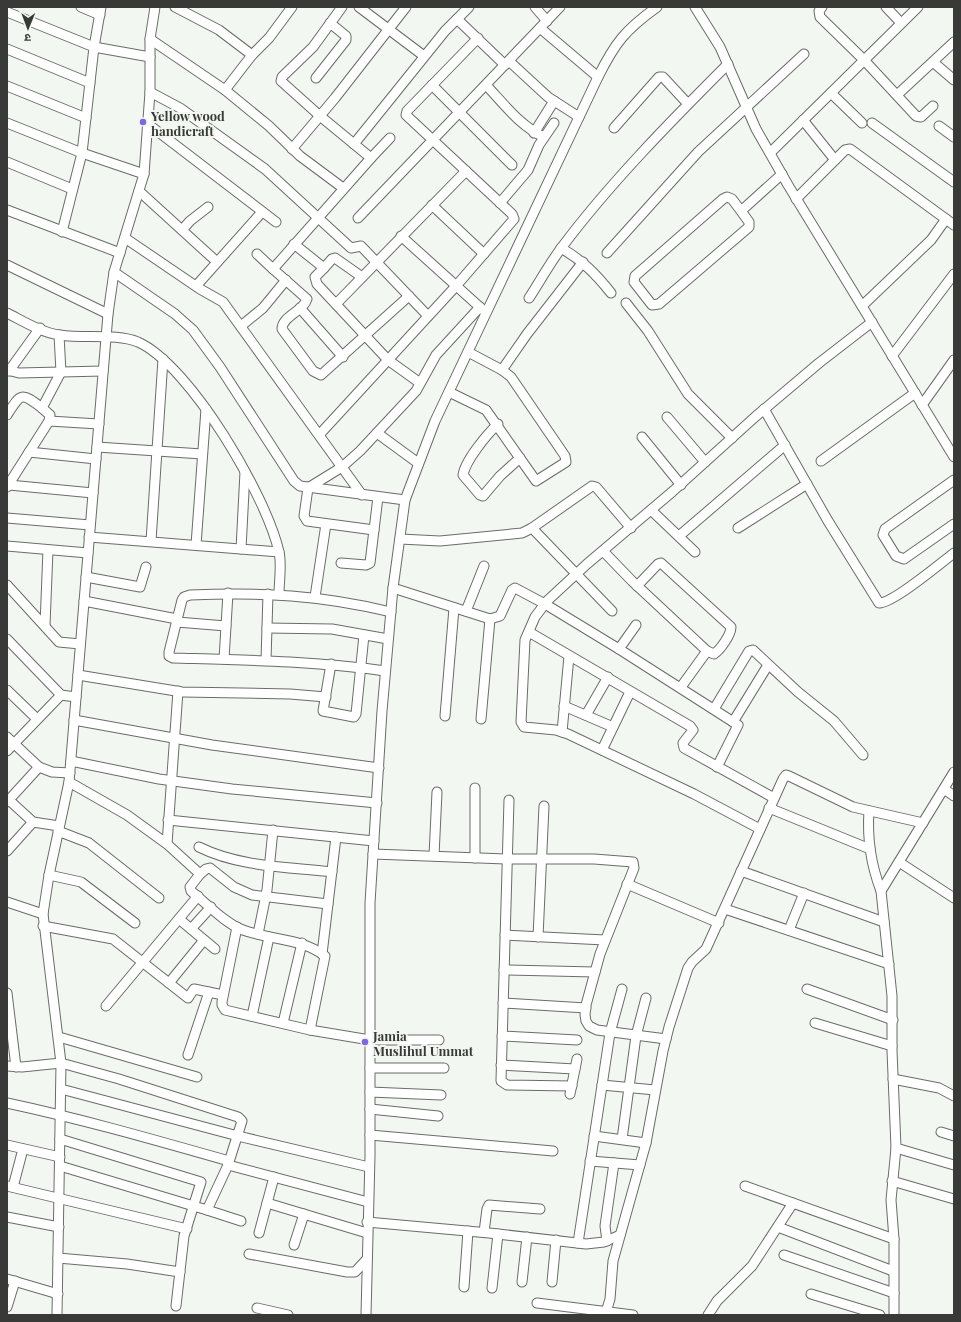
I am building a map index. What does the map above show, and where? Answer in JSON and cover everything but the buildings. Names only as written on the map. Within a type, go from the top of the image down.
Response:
[{"type":"street","points":[[62,232],[82,153],[94,47],[101,11],[81,7]]},
{"type":"street","points":[[57,1315],[61,1063],[59,1038],[43,926],[43,914],[49,874],[69,778],[71,761],[108,314],[114,272],[144,174],[150,92],[150,39],[155,7]]},
{"type":"street","points":[[175,7],[219,30],[252,55]]},
{"type":"street","points":[[342,7],[305,56],[281,79],[282,82],[320,116],[371,158]]},
{"type":"street","points":[[359,7],[424,56]]},
{"type":"street","points":[[292,149],[406,7]]},
{"type":"street","points":[[354,144],[424,56],[457,18],[469,7]]},
{"type":"street","points":[[536,7],[548,21]]},
{"type":"street","points":[[358,218],[560,7]]},
{"type":"street","points":[[366,1315],[370,1135],[370,903],[385,672],[393,588],[405,500],[418,463],[449,392],[598,77],[621,36],[638,20],[656,7]]},
{"type":"street","points":[[695,7],[720,47],[748,107],[756,129],[796,199],[953,453]]},
{"type":"street","points":[[822,7],[819,11],[820,17],[864,60],[918,117],[921,117],[933,106]]},
{"type":"street","points":[[886,7],[901,23]]},
{"type":"street","points":[[770,153],[918,7]]},
{"type":"street","points":[[225,90],[252,55],[269,38],[288,8]]},
{"type":"street","points":[[7,12],[94,47],[150,57]]},
{"type":"street","points":[[457,18],[478,38],[535,86],[554,101],[579,117]]},
{"type":"street","points":[[316,78],[346,40],[346,36],[330,23]]},
{"type":"street","points":[[540,28],[598,77]]},
{"type":"street","points":[[319,435],[456,286],[514,219],[512,214],[406,115],[407,111],[478,38]]},
{"type":"street","points":[[150,39],[225,90],[269,126],[292,149],[343,188]]},
{"type":"street","points":[[897,95],[954,42]]},
{"type":"street","points":[[7,49],[90,83]]},
{"type":"street","points":[[607,253],[698,152],[804,54]]},
{"type":"street","points":[[933,62],[954,80]]},
{"type":"street","points":[[529,298],[561,248],[589,214],[688,104],[728,64]]},
{"type":"street","points":[[614,128],[659,77],[663,77],[688,104]]},
{"type":"street","points":[[432,85],[512,165]]},
{"type":"street","points":[[486,85],[520,122],[534,133],[544,137]]},
{"type":"street","points":[[7,86],[86,118]]},
{"type":"street","points":[[150,92],[180,108],[265,170],[316,218],[351,248],[361,246],[428,316]]},
{"type":"street","points":[[831,93],[862,123]]},
{"type":"street","points":[[534,133],[554,101]]},
{"type":"street","points":[[803,120],[835,160]]},
{"type":"street","points":[[7,123],[82,153],[144,174]]},
{"type":"street","points":[[500,203],[528,170],[544,137],[554,123]]},
{"type":"street","points":[[872,123],[954,182]]},
{"type":"street","points":[[148,124],[276,222]]},
{"type":"street","points":[[939,126],[954,137]]},
{"type":"street","points":[[273,269],[316,218],[390,138]]},
{"type":"street","points":[[796,199],[845,150],[850,149],[954,225]]},
{"type":"street","points":[[7,162],[72,189]]},
{"type":"street","points":[[336,304],[376,261],[466,171]]},
{"type":"street","points":[[740,211],[782,174]]},
{"type":"street","points":[[139,191],[217,262]]},
{"type":"street","points":[[723,199],[732,199],[740,211],[749,222],[749,227],[659,304],[652,305],[634,282],[635,276],[723,199]]},
{"type":"street","points":[[432,205],[484,254]]},
{"type":"street","points":[[182,230],[208,207]]},
{"type":"street","points":[[7,210],[120,253]]},
{"type":"street","points":[[196,286],[262,212]]},
{"type":"street","points":[[862,306],[931,240],[946,219]]},
{"type":"street","points":[[401,236],[487,313]]},
{"type":"street","points":[[125,238],[196,286],[223,302],[362,495]]},
{"type":"street","points":[[294,244],[324,268]]},
{"type":"street","points":[[561,248],[583,262],[596,274],[611,293]]},
{"type":"street","points":[[257,254],[306,299],[300,308],[283,323],[282,329],[313,371],[322,375],[409,296]]},
{"type":"street","points":[[362,277],[335,258],[332,259],[315,280],[388,360],[420,383]]},
{"type":"street","points":[[502,370],[527,334],[583,262]]},
{"type":"street","points":[[7,265],[108,314]]},
{"type":"street","points":[[114,272],[175,314],[193,330],[220,367],[294,481],[300,486],[405,500]]},
{"type":"street","points":[[892,356],[954,274]]},
{"type":"street","points":[[241,326],[263,308],[286,280]]},
{"type":"street","points":[[626,303],[648,331],[688,394],[732,438]]},
{"type":"street","points":[[308,488],[342,466],[377,433],[416,391],[436,355],[480,307]]},
{"type":"street","points":[[300,308],[343,357]]},
{"type":"street","points":[[7,314],[59,335],[106,337],[138,342],[163,359],[184,380],[206,409],[258,495],[280,552],[278,594]]},
{"type":"street","points":[[760,829],[694,794],[562,732],[528,728],[523,725],[521,722],[524,653],[529,632],[535,617],[544,604],[603,551],[681,485],[764,409],[818,363],[872,322]]},
{"type":"street","points":[[40,328],[8,370],[19,373],[103,371]]},
{"type":"street","points":[[42,408],[61,372],[59,335]]},
{"type":"street","points":[[449,392],[486,410],[498,424],[536,481],[564,464],[566,459],[520,390],[502,370],[468,352]]},
{"type":"street","points":[[151,542],[163,359]]},
{"type":"street","points":[[922,405],[954,360]]},
{"type":"street","points":[[821,460],[915,393]]},
{"type":"street","points":[[7,415],[18,398],[23,396],[27,397],[50,415],[48,421],[8,486],[93,493]]},
{"type":"street","points":[[196,545],[206,409]]},
{"type":"street","points":[[764,409],[807,484],[879,602],[885,602],[914,584],[954,553]]},
{"type":"street","points":[[667,418],[705,462]]},
{"type":"street","points":[[48,421],[99,424]]},
{"type":"street","points":[[498,424],[488,432],[477,448],[463,475],[480,495],[483,496],[500,476],[520,458]]},
{"type":"street","points":[[377,433],[418,463]]},
{"type":"street","points":[[642,437],[681,485]]},
{"type":"street","points":[[679,536],[785,445]]},
{"type":"street","points":[[97,447],[202,454]]},
{"type":"street","points":[[29,452],[96,459]]},
{"type":"street","points":[[241,549],[245,472]]},
{"type":"street","points":[[954,480],[885,529],[883,534],[896,556],[904,559],[954,524]]},
{"type":"street","points":[[738,528],[807,484]]},
{"type":"street","points":[[400,539],[454,540],[512,535],[532,528],[592,486],[596,487],[631,528]]},
{"type":"street","points":[[308,488],[305,518],[309,522],[374,530]]},
{"type":"street","points":[[341,562],[366,565],[370,563],[378,497]]},
{"type":"street","points":[[651,510],[695,552]]},
{"type":"street","points":[[7,518],[90,526]]},
{"type":"street","points":[[315,597],[326,524]]},
{"type":"street","points":[[532,528],[612,611]]},
{"type":"street","points":[[89,537],[280,552]]},
{"type":"street","points":[[7,546],[88,553]]},
{"type":"street","points":[[45,625],[48,550]]},
{"type":"street","points":[[603,551],[637,586],[707,651],[712,654],[716,653],[731,629],[696,594],[661,563],[658,564],[637,586]]},
{"type":"street","points":[[466,611],[484,566]]},
{"type":"street","points":[[86,577],[140,587],[146,567]]},
{"type":"street","points":[[7,585],[59,642],[80,644]]},
{"type":"street","points":[[393,588],[490,619],[500,616],[512,590],[515,588],[544,604],[681,687],[733,722],[738,727],[717,768]]},
{"type":"street","points":[[385,672],[332,664],[169,656],[182,600],[186,596],[228,593],[278,594],[352,602],[391,612]]},
{"type":"street","points":[[224,659],[228,593]]},
{"type":"street","points":[[266,660],[268,594]]},
{"type":"street","points":[[84,601],[177,620],[226,626]]},
{"type":"street","points":[[445,716],[454,608]]},
{"type":"street","points":[[481,719],[490,619]]},
{"type":"street","points":[[619,649],[636,625]]},
{"type":"street","points":[[267,628],[332,629],[388,640]]},
{"type":"street","points":[[529,632],[690,726],[693,730],[682,747],[717,768],[774,798]]},
{"type":"street","points":[[332,664],[324,712],[352,717],[356,716],[364,635]]},
{"type":"street","points":[[7,639],[61,694],[76,697]]},
{"type":"street","points":[[681,687],[707,651]]},
{"type":"street","points":[[714,709],[749,651],[754,651],[798,692],[834,720],[864,754]]},
{"type":"street","points":[[562,732],[569,656]]},
{"type":"street","points":[[733,722],[768,665]]},
{"type":"street","points":[[78,676],[178,691],[290,694],[326,697]]},
{"type":"street","points":[[586,715],[608,678]]},
{"type":"street","points":[[7,690],[37,719]]},
{"type":"street","points":[[167,844],[171,781],[176,738],[178,691]]},
{"type":"street","points":[[602,750],[630,692]]},
{"type":"street","points":[[7,751],[61,694]]},
{"type":"street","points":[[564,706],[613,727]]},
{"type":"street","points":[[74,720],[176,738],[379,768]]},
{"type":"street","points":[[7,737],[39,767],[69,778],[128,815],[167,844],[200,874]]},
{"type":"street","points":[[71,761],[171,781],[278,794],[377,803]]},
{"type":"street","points":[[39,767],[8,801],[33,822],[59,829],[88,843],[159,898]]},
{"type":"street","points":[[881,891],[954,772]]},
{"type":"street","points":[[606,1312],[610,1299],[613,1261],[646,1143],[666,1039],[688,968],[692,962],[706,950],[782,779],[786,776],[853,806],[923,824]]},
{"type":"street","points":[[475,858],[476,788]]},
{"type":"street","points":[[944,789],[954,796]]},
{"type":"street","points":[[434,856],[437,792]]},
{"type":"street","points":[[509,800],[506,859],[501,1081],[507,1084],[571,1090],[577,1059]]},
{"type":"street","points":[[538,937],[544,806]]},
{"type":"street","points":[[769,808],[870,849]]},
{"type":"street","points":[[869,811],[870,849],[875,875],[881,891],[889,964],[893,1020],[892,1046],[896,1148],[891,1200],[894,1239],[894,1315]]},
{"type":"street","points":[[168,820],[374,841]]},
{"type":"street","points":[[7,851],[33,822]]},
{"type":"street","points":[[258,934],[270,865],[273,830]]},
{"type":"street","points":[[322,954],[336,837]]},
{"type":"street","points":[[199,847],[223,857],[270,865],[332,872]]},
{"type":"street","points":[[373,854],[506,859],[631,861],[634,864],[634,868],[605,940],[595,972],[585,1015],[589,1026],[597,1030],[610,1033],[666,1039]]},
{"type":"street","points":[[899,862],[954,898]]},
{"type":"street","points":[[310,1030],[326,959],[322,954],[302,944],[269,937],[237,927],[191,891],[190,887],[200,874],[206,869],[210,868],[222,879],[242,892],[265,897],[328,904]]},
{"type":"street","points":[[741,871],[884,922]]},
{"type":"street","points":[[49,874],[80,882],[136,923]]},
{"type":"street","points":[[628,884],[718,923]]},
{"type":"street","points":[[789,930],[804,893]]},
{"type":"street","points":[[106,1006],[198,896]]},
{"type":"street","points":[[7,902],[43,914]]},
{"type":"street","points":[[191,929],[211,907]]},
{"type":"street","points":[[725,909],[889,964]]},
{"type":"street","points":[[179,919],[215,949]]},
{"type":"street","points":[[43,926],[113,939],[188,998],[194,989],[223,995]]},
{"type":"street","points":[[237,927],[223,995],[222,1005],[225,1010],[310,1030],[370,1040],[439,1040]]},
{"type":"street","points":[[505,936],[605,940]]},
{"type":"street","points":[[252,1016],[269,937]]},
{"type":"street","points":[[170,983],[204,940]]},
{"type":"street","points":[[283,1023],[302,944]]},
{"type":"street","points":[[504,970],[595,972]]},
{"type":"street","points":[[578,1243],[610,1033],[622,989]]},
{"type":"street","points":[[807,989],[893,1020]]},
{"type":"street","points":[[188,1055],[209,992]]},
{"type":"street","points":[[7,993],[11,1067],[61,1063],[118,1079],[238,1117],[242,1121],[228,1163],[207,1210]]},
{"type":"street","points":[[622,1139],[636,1036],[646,998]]},
{"type":"street","points":[[503,1003],[586,1008]]},
{"type":"street","points":[[815,1023],[892,1046]]},
{"type":"street","points":[[502,1036],[577,1040]]},
{"type":"street","points":[[59,1038],[197,1076]]},
{"type":"street","points":[[501,1065],[575,1069]]},
{"type":"street","points":[[370,1068],[444,1068]]},
{"type":"street","points":[[893,1079],[939,1088],[954,1096]]},
{"type":"street","points":[[602,1085],[656,1090]]},
{"type":"street","points":[[61,1088],[238,1136],[369,1167]]},
{"type":"street","points":[[370,1092],[441,1095]]},
{"type":"street","points":[[7,1103],[61,1114],[149,1137],[274,1177],[368,1202]]},
{"type":"street","points":[[370,1109],[438,1116]]},
{"type":"street","points":[[941,1132],[954,1136]]},
{"type":"street","points":[[370,1135],[553,1151]]},
{"type":"street","points":[[594,1136],[646,1143]]},
{"type":"street","points":[[60,1139],[199,1180],[201,1184],[186,1228],[176,1306]]},
{"type":"street","points":[[7,1145],[241,1221]]},
{"type":"street","points":[[896,1148],[954,1166]]},
{"type":"street","points":[[23,1149],[10,1186],[186,1228]]},
{"type":"street","points":[[590,1161],[640,1165]]},
{"type":"street","points":[[607,1241],[605,1226],[614,1163]]},
{"type":"street","points":[[259,1233],[274,1177]]},
{"type":"street","points":[[892,1181],[954,1199]]},
{"type":"street","points":[[744,1186],[894,1239]]},
{"type":"street","points":[[267,1203],[367,1233]]},
{"type":"street","points":[[708,1315],[717,1301],[752,1266],[793,1203]]},
{"type":"street","points":[[484,1232],[487,1209],[489,1205],[540,1209]]},
{"type":"street","points":[[294,1245],[304,1214]]},
{"type":"street","points":[[7,1217],[59,1227]]},
{"type":"street","points":[[367,1222],[484,1232],[595,1244],[607,1241],[620,1235]]},
{"type":"street","points":[[778,1227],[893,1271]]},
{"type":"street","points":[[464,1287],[468,1231]]},
{"type":"street","points":[[492,1288],[498,1234]]},
{"type":"street","points":[[522,1282],[527,1237]]},
{"type":"street","points":[[552,1282],[556,1240]]},
{"type":"street","points":[[249,1254],[347,1272],[355,1272],[367,1259]]},
{"type":"street","points":[[784,1255],[894,1293]]},
{"type":"street","points":[[58,1258],[127,1264],[180,1272]]},
{"type":"street","points":[[7,1307],[11,1280],[58,1294]]},
{"type":"street","points":[[811,1294],[880,1315]]},
{"type":"street","points":[[537,1304],[633,1315]]},
{"type":"street","points":[[257,1308],[288,1315]]},
{"type":"place","name":"Yellow wood handicraft","points":[[143,122]]},
{"type":"place","name":"Jamia Muslihul Ummat","points":[[365,1042]]}]
